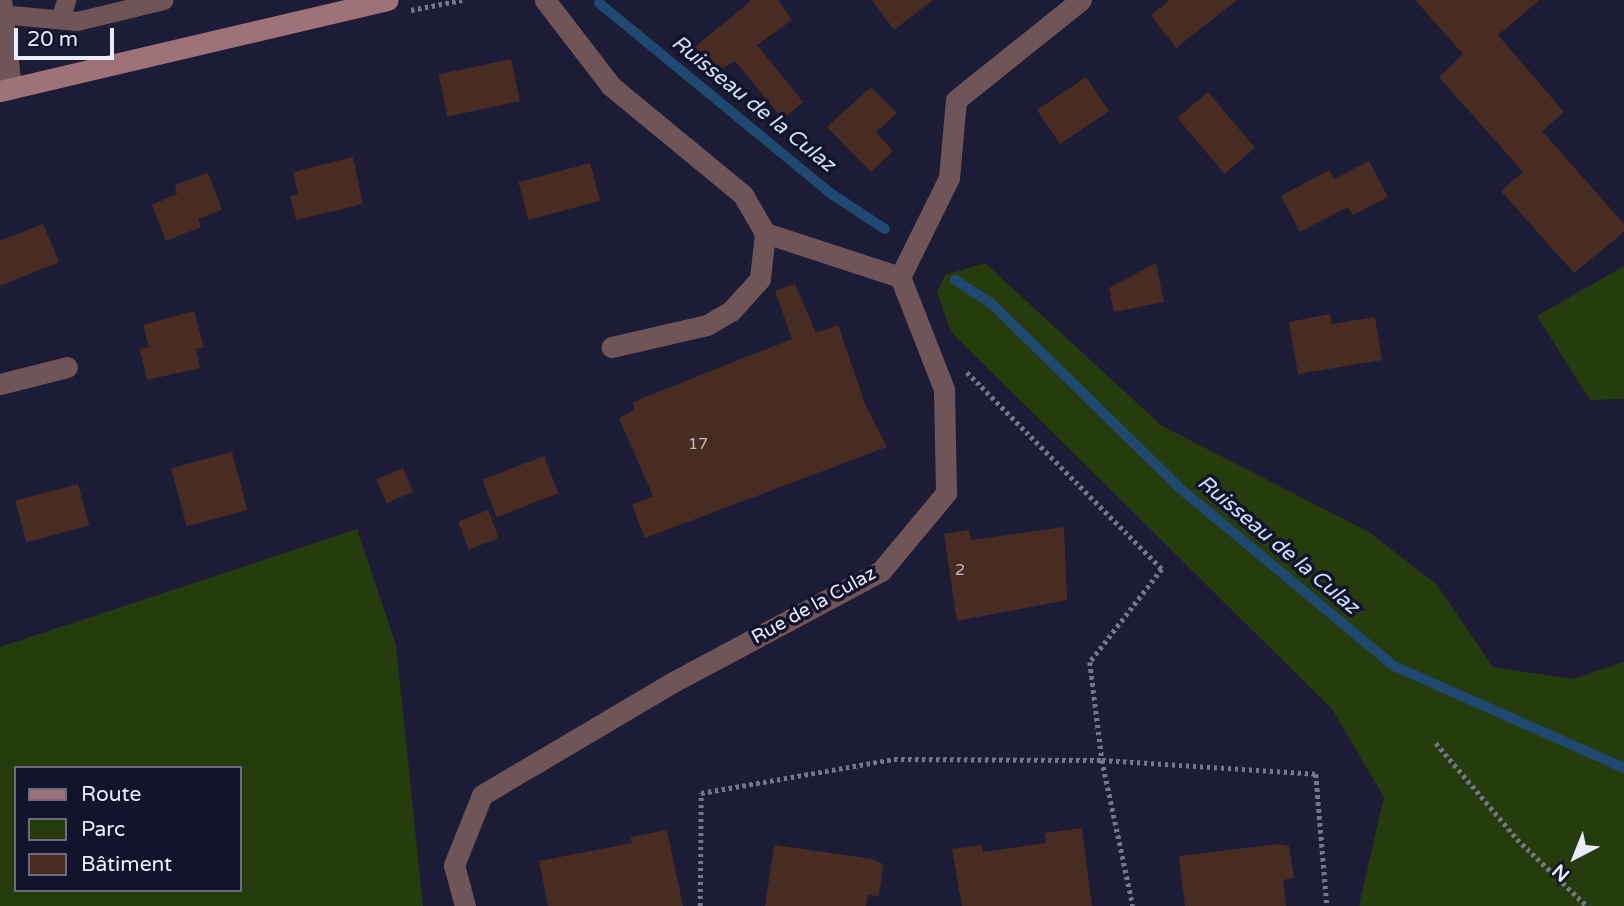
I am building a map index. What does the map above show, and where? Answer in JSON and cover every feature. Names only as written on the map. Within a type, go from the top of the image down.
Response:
[{"type":"street","points":[[1,0],[6,89],[387,0]]},
{"type":"street","points":[[545,0],[611,86],[743,195],[765,233],[760,279],[731,311],[707,325],[612,347]]},
{"type":"street","points":[[765,233],[900,277],[949,177],[956,100],[1081,0]]},
{"type":"street","name":"Rue de la Culaz","points":[[466,906],[454,865],[482,795],[675,681],[881,571],[946,493],[944,389],[900,277]]},
{"type":"street","points":[[0,384],[67,367]]},
{"type":"lane","points":[[0,14],[63,9],[77,21],[163,0]]},
{"type":"path","points":[[925,342],[978,380],[1162,569],[1090,662],[1102,760],[1133,906]]},
{"type":"path","points":[[1436,744],[1517,839],[1587,906]]},
{"type":"path","points":[[700,906],[701,793],[894,759],[1102,760],[1316,774],[1327,904]]},
{"type":"green space","points":[[985,263],[1162,426],[1369,532],[1437,585],[1493,667],[1573,679],[1624,662],[1624,906],[1359,906],[1384,797],[1332,709],[951,332],[937,292],[945,275]]},
{"type":"green space","points":[[1624,266],[1624,399],[1590,400],[1537,316]]},
{"type":"green space","points":[[357,529],[396,645],[423,906],[0,906],[0,647]]},
{"type":"building","points":[[752,0],[778,0],[792,20],[757,45],[803,102],[783,119],[735,61],[714,73],[695,47]]},
{"type":"building","points":[[872,0],[933,0],[894,30]]},
{"type":"building","points":[[1170,0],[1237,0],[1176,48],[1151,15]]},
{"type":"building","points":[[1415,0],[1540,0],[1498,35],[1564,112],[1542,131],[1624,224],[1624,232],[1574,273],[1501,191],[1523,172],[1439,77],[1463,54]]},
{"type":"building","points":[[511,59],[520,101],[448,116],[439,74]]},
{"type":"building","points":[[1086,77],[1109,111],[1060,144],[1037,110]]},
{"type":"building","points":[[871,87],[897,113],[876,132],[893,151],[871,172],[827,127]]},
{"type":"building","points":[[1208,92],[1255,148],[1224,174],[1177,118]]},
{"type":"building","points":[[353,157],[363,204],[296,220],[290,196],[298,194],[293,172]]},
{"type":"building","points":[[1369,161],[1388,197],[1353,215],[1348,207],[1300,232],[1281,196],[1329,170],[1334,179]]},
{"type":"building","points":[[590,163],[600,201],[529,220],[519,182]]},
{"type":"building","points":[[208,173],[222,210],[198,219],[201,227],[166,241],[152,205],[177,194],[175,185]]},
{"type":"building","points":[[43,224],[59,262],[0,286],[0,241]]},
{"type":"building","points":[[1156,263],[1164,302],[1114,312],[1109,288]]},
{"type":"building","points":[[795,284],[816,333],[838,325],[865,404],[887,447],[645,538],[632,505],[653,496],[619,418],[634,410],[633,402],[792,339],[775,291]]},
{"type":"building","points":[[194,311],[204,347],[196,349],[200,368],[147,380],[140,349],[149,347],[143,325]]},
{"type":"building","points":[[1330,314],[1332,324],[1375,317],[1382,360],[1298,374],[1289,322]]},
{"type":"building","points":[[232,452],[248,510],[187,526],[171,468]]},
{"type":"building","points":[[544,456],[558,493],[497,517],[482,480]]},
{"type":"building","points":[[403,468],[413,492],[386,503],[376,479]]},
{"type":"building","points":[[78,484],[89,526],[26,542],[15,501]]},
{"type":"building","points":[[488,510],[499,538],[469,549],[458,521]]},
{"type":"building","points":[[1064,527],[1067,600],[957,621],[944,534],[969,530],[971,540]]},
{"type":"building","points":[[1082,828],[1092,906],[962,906],[952,849],[982,845],[983,852],[1046,843],[1045,833]]},
{"type":"building","points":[[667,830],[683,906],[548,906],[539,861],[632,843],[630,837]]},
{"type":"building","points":[[1278,844],[1289,846],[1294,878],[1283,880],[1286,906],[1185,906],[1179,856]]},
{"type":"building","points":[[774,845],[873,859],[883,864],[879,896],[868,895],[866,906],[765,906]]},
{"type":"waterway","name":"Ruisseau de la Culaz","points":[[599,3],[833,195],[885,229]]},
{"type":"waterway","name":"Ruisseau de la Culaz","points":[[955,280],[991,303],[1182,490],[1394,666],[1624,768]]}]
